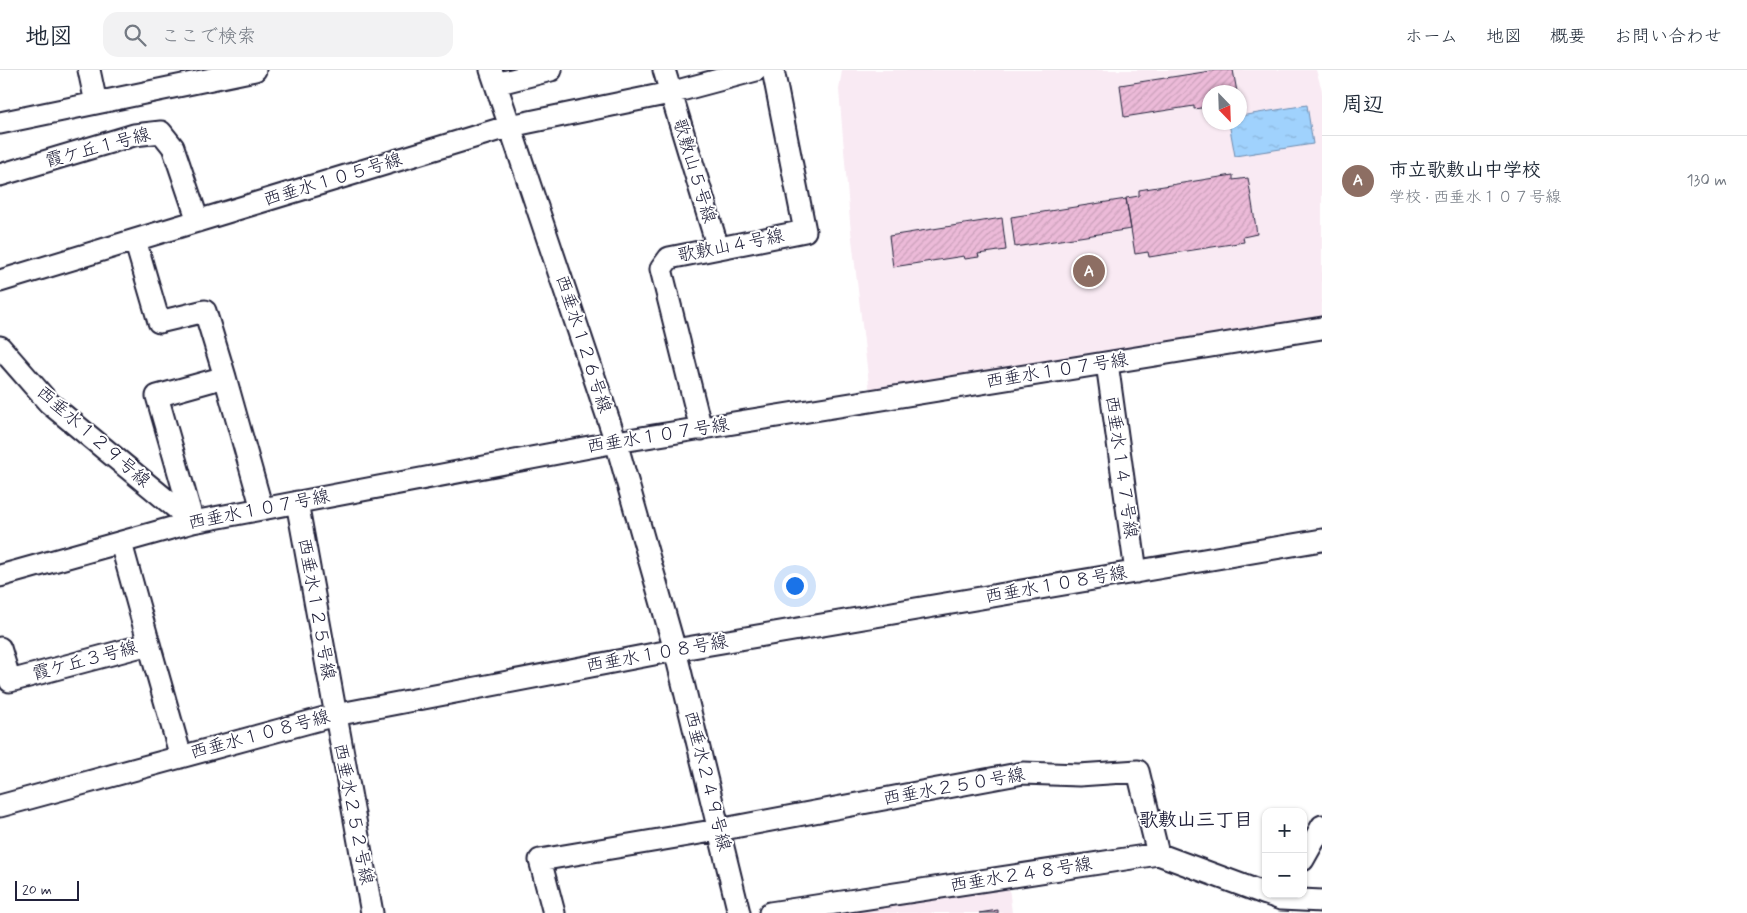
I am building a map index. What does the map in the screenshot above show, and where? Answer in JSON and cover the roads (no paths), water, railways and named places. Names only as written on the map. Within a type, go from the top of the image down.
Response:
[{"type":"street","points":[[89,70],[96,103]]},
{"type":"street","points":[[0,123],[255,70]]},
{"type":"street","points":[[494,77],[551,70]]},
{"type":"street","name":"歌敷山５号線","points":[[664,70],[718,248]]},
{"type":"street","name":"西垂水１０５号線","points":[[0,281],[510,126],[670,93],[756,70]]},
{"type":"street","name":"歌敷山４号線","points":[[701,429],[661,269],[669,258],[805,231],[773,70]]},
{"type":"street","name":"西垂水１２６号線","points":[[494,77],[616,442],[675,650]]},
{"type":"street","name":"霞ケ丘１号線","points":[[0,175],[134,135],[162,132],[173,146],[198,221]]},
{"type":"street","points":[[135,240],[159,322],[205,311],[262,509]]},
{"type":"street","name":"西垂水１０７号線","points":[[0,576],[193,522],[616,442],[1322,328]]},
{"type":"street","name":"西垂水１２９号線","points":[[0,347],[49,403],[193,522]]},
{"type":"street","name":"西垂水１４７号線","points":[[1107,363],[1136,572]]},
{"type":"street","points":[[193,522],[157,396],[225,377]]},
{"type":"street","name":"西垂水１２５号線","points":[[297,502],[335,715]]},
{"type":"street","name":"西垂水１０８号線","points":[[0,806],[335,715],[675,650],[1322,540]]},
{"type":"street","name":"霞ケ丘３号線","points":[[0,648],[10,681],[149,644],[121,543]]},
{"type":"street","points":[[149,644],[181,757]]},
{"type":"street","name":"西垂水２４９号線","points":[[675,650],[739,913]]},
{"type":"street","name":"西垂水２５２号線","points":[[335,715],[372,913]]},
{"type":"street","name":"西垂水２５０号線","points":[[718,830],[1022,773],[1079,775],[1138,771],[1158,854]]},
{"type":"street","points":[[1307,853],[1322,826]]},
{"type":"street","points":[[554,913],[540,860],[718,830]]},
{"type":"street","name":"西垂水２４８号線","points":[[770,913],[1158,854],[1275,899],[1322,901]]},
{"type":"water","points":[[1307,105],[1313,144],[1235,156],[1230,130],[1247,130],[1247,115]]},
{"type":"place","name":"市立歌敷山中学校","points":[[1089,271]]},
{"type":"district","name":"歌敷山三丁目","points":[[1196,820]]}]
